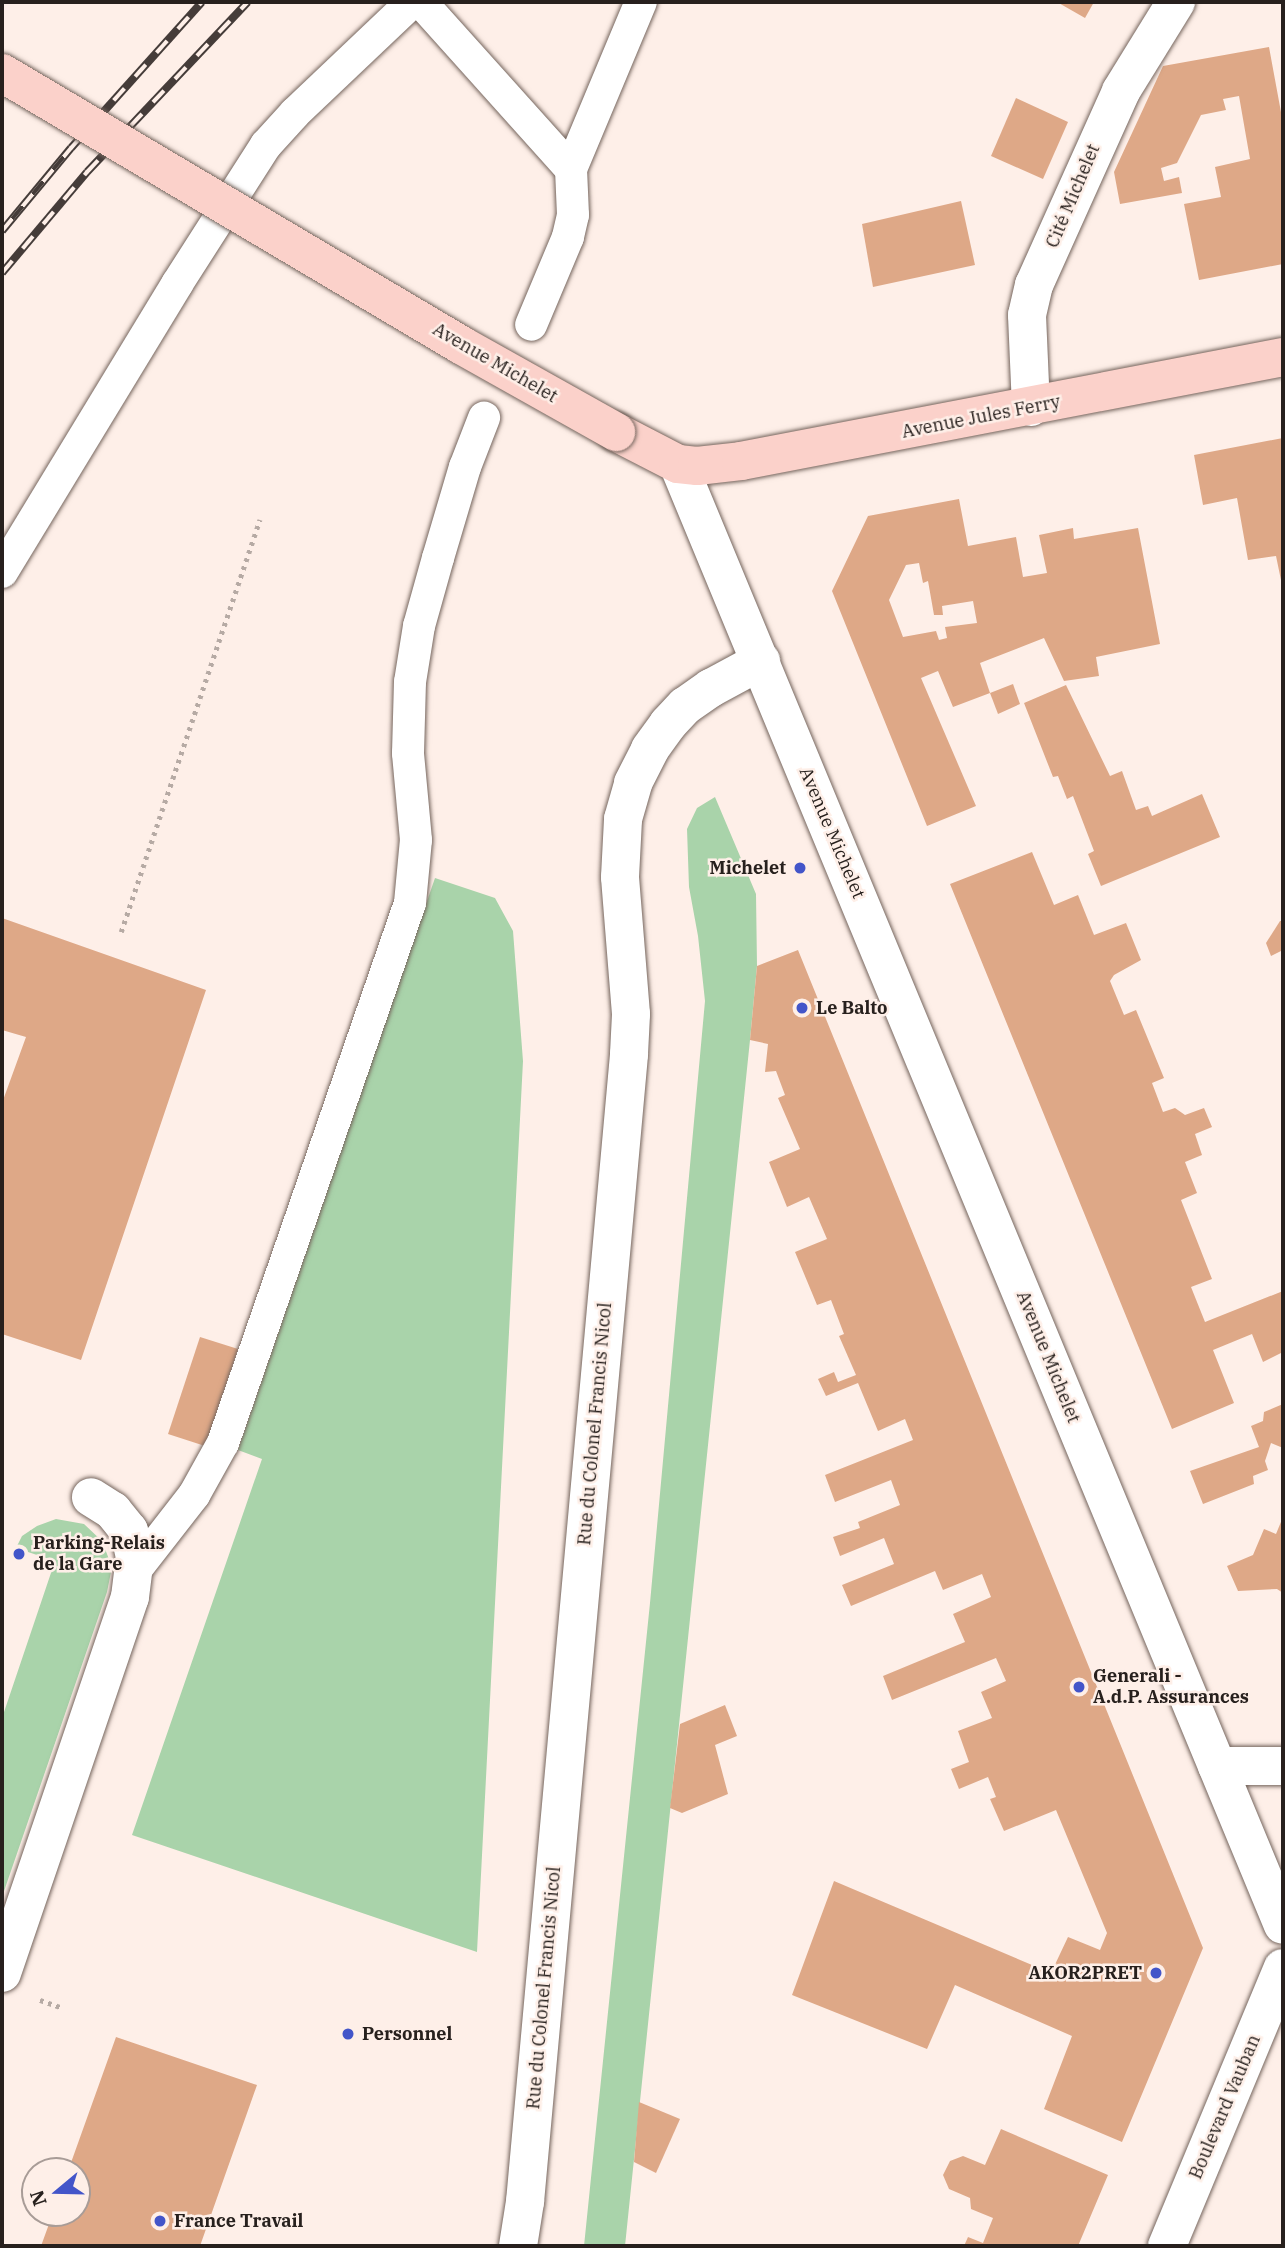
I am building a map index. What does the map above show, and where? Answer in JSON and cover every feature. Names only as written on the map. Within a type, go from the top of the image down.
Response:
[{"type":"main road","name":"Avenue Michelet","points":[[2,73],[461,345],[678,464]]},
{"type":"main road","name":"Avenue Jules Ferry","points":[[678,464],[697,466],[741,461],[1283,357]]},
{"type":"street","name":"Cité Michelet","points":[[1031,407],[1026,362],[1027,315],[1034,285],[1110,112],[1176,2]]},
{"type":"street","name":"Avenue Michelet","points":[[678,464],[1283,1925]]},
{"type":"street","name":"Rue du Colonel Francis Nicol","points":[[518,2246],[525,2202],[629,1054],[630,1002],[620,877],[623,819],[633,783],[650,749],[668,724],[685,706],[711,688],[761,661]]},
{"type":"street","points":[[2,1973],[130,1597],[135,1557],[130,1531],[113,1511],[91,1497]]},
{"type":"street","points":[[1217,1766],[1283,1766]]},
{"type":"street","name":"Boulevard Vauban","points":[[1167,2246],[1283,1968]]},
{"type":"lane","points":[[2,572],[265,145],[412,2]]},
{"type":"lane","points":[[421,2],[570,169]]},
{"type":"lane","points":[[531,325],[568,237],[572,215],[570,169],[641,2]]},
{"type":"lane","points":[[134,1572],[194,1494],[223,1443],[410,903],[416,840],[408,753],[410,682],[419,626],[438,558],[465,467],[484,418]]},
{"type":"path","points":[[121,932],[260,520]]},
{"type":"green space","points":[[715,797],[756,894],[757,966],[625,2246],[584,2246],[650,1603],[705,1001],[698,936],[689,887],[687,829],[697,808]]},
{"type":"green space","points":[[435,878],[495,898],[513,931],[523,1061],[477,1952],[132,1835],[262,1459],[238,1450]]},
{"type":"green space","points":[[56,1519],[84,1524],[102,1541],[112,1567],[107,1592],[2,1897],[2,1718],[55,1561],[16,1548],[22,1536],[37,1526]]},
{"type":"building","points":[[1057,2],[1094,2],[1085,18]]},
{"type":"building","points":[[1269,47],[1283,123],[1283,264],[1199,280],[1184,204],[1221,197],[1215,167],[1250,159],[1239,96],[1223,99],[1226,110],[1201,115],[1177,163],[1161,168],[1164,181],[1179,177],[1182,193],[1120,204],[1114,172],[1163,66]]},
{"type":"building","points":[[1016,98],[1068,122],[1043,179],[991,156]]},
{"type":"building","points":[[961,201],[975,265],[873,287],[862,224]]},
{"type":"building","points":[[1283,438],[1282,585],[1276,556],[1248,560],[1237,498],[1203,505],[1194,455]]},
{"type":"building","points":[[959,499],[968,546],[1016,537],[1023,577],[1047,573],[1039,535],[1073,528],[1074,539],[1138,528],[1160,644],[1096,657],[1099,676],[1064,681],[1044,638],[980,663],[990,693],[953,707],[938,671],[921,678],[976,806],[927,826],[832,591],[868,516]],"holes":[[[919,563],[923,583],[928,581],[934,615],[943,615],[942,606],[973,601],[977,623],[945,627],[947,638],[939,640],[936,631],[903,637],[889,600],[906,565]]]},
{"type":"building","points":[[1013,684],[1020,704],[998,714],[990,693]]},
{"type":"building","points":[[1066,685],[1110,776],[1122,771],[1136,810],[1148,806],[1152,816],[1202,794],[1220,837],[1101,886],[1088,854],[1094,851],[1073,796],[1067,799],[1058,776],[1053,777],[1024,703]]},
{"type":"building","points":[[1032,852],[1054,905],[1078,895],[1094,935],[1126,923],[1141,960],[1114,975],[1110,981],[1124,1015],[1136,1010],[1164,1078],[1152,1083],[1163,1112],[1175,1108],[1185,1115],[1204,1108],[1212,1127],[1195,1134],[1202,1155],[1185,1162],[1197,1193],[1181,1200],[1212,1279],[1191,1287],[1205,1322],[1283,1291],[1283,1352],[1263,1362],[1252,1334],[1213,1350],[1234,1403],[1172,1429],[950,884]]},
{"type":"building","points":[[2,918],[206,990],[81,1360],[2,1334],[2,1103],[26,1037],[2,1030]]},
{"type":"building","points":[[1280,921],[1283,921],[1283,950],[1271,956],[1266,943]]},
{"type":"building","points":[[798,950],[1203,1948],[1122,2142],[1044,2109],[1072,2036],[955,1985],[927,2049],[792,1995],[834,1881],[1051,1973],[1068,1937],[1100,1950],[1107,1933],[1056,1810],[1004,1831],[990,1799],[996,1797],[988,1777],[959,1789],[951,1769],[969,1762],[958,1731],[992,1718],[981,1692],[1006,1681],[996,1658],[892,1700],[883,1676],[965,1642],[953,1614],[991,1597],[982,1574],[943,1590],[935,1571],[851,1606],[842,1585],[894,1564],[884,1538],[840,1556],[833,1537],[860,1528],[858,1522],[900,1505],[891,1480],[835,1502],[825,1475],[913,1440],[905,1419],[878,1431],[858,1383],[826,1396],[818,1379],[834,1372],[838,1382],[856,1375],[839,1336],[844,1334],[831,1300],[817,1305],[795,1252],[827,1239],[809,1197],[787,1207],[769,1162],[800,1149],[778,1098],[785,1095],[776,1071],[765,1072],[768,1044],[750,1040],[757,966]]},
{"type":"building","points":[[200,1337],[238,1349],[205,1446],[168,1434]]},
{"type":"building","points":[[1283,1404],[1283,1448],[1271,1443],[1265,1461],[1268,1470],[1253,1476],[1254,1484],[1203,1504],[1190,1471],[1259,1447],[1251,1426],[1263,1421],[1264,1412]]},
{"type":"building","points":[[1283,1517],[1283,1593],[1277,1589],[1238,1591],[1227,1566],[1253,1555],[1264,1529],[1276,1534]]},
{"type":"building","points":[[725,1705],[737,1736],[715,1745],[728,1794],[682,1813],[670,1808],[680,1724]]},
{"type":"building","points":[[116,2037],[257,2085],[200,2246],[41,2246],[48,2227],[91,2227],[91,2157],[73,2157]]},
{"type":"building","points":[[639,2102],[680,2119],[656,2173],[634,2162]]},
{"type":"building","points":[[1001,2129],[1108,2175],[1078,2246],[964,2246],[968,2237],[983,2243],[993,2218],[971,2209],[970,2198],[949,2189],[943,2175],[950,2161],[963,2156],[985,2165]]},
{"type":"railway","points":[[2,231],[71,148],[202,2]]},
{"type":"railway","points":[[2,273],[87,172],[248,2]]},
{"type":"place","name":"Michelet","points":[[800,868]]},
{"type":"place","name":"Le Balto","points":[[802,1008]]},
{"type":"place","name":"Parking-Relais de la Gare","points":[[19,1554]]},
{"type":"place","name":"Generali - A.d.P. Assurances","points":[[1079,1687]]},
{"type":"place","name":"AKOR2PRET","points":[[1156,1973]]},
{"type":"place","name":"Personnel","points":[[348,2034]]},
{"type":"place","name":"France Travail","points":[[160,2221]]}]
